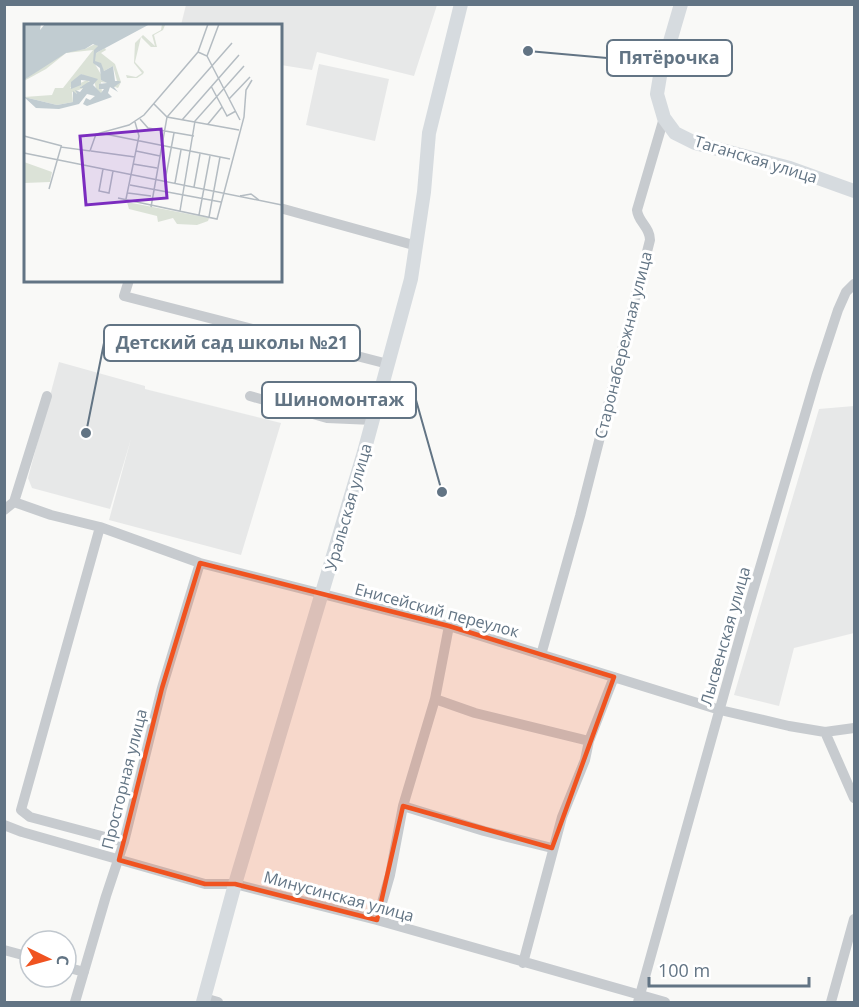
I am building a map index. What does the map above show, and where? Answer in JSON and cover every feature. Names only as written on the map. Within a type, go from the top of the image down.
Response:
[{"type":"main road","name":"Уральская улица","points":[[204,1000],[235,884],[322,595],[388,364],[417,246],[429,133],[461,4]]},
{"type":"main road","name":"Старонабережная улица","points":[[664,118],[657,94],[681,4]]},
{"type":"main road","name":"Таганская улица","points":[[664,118],[675,133],[695,142],[790,168],[855,191]]},
{"type":"street","name":"Старонабережная улица","points":[[541,655],[580,516],[650,240],[650,233],[637,216],[637,210],[664,118]]},
{"type":"street","points":[[282,209],[417,246]]},
{"type":"street","points":[[128,282],[124,296],[388,364]]},
{"type":"street","name":"Лысвенская улица","points":[[639,998],[749,604],[817,374],[838,310],[846,292],[855,284]]},
{"type":"street","points":[[4,510],[14,502],[46,396]]},
{"type":"street","points":[[250,396],[327,418],[373,420]]},
{"type":"street","name":"Енисейский переулок","points":[[14,502],[51,515],[100,527],[200,563],[448,626],[720,710],[825,732],[855,728]]},
{"type":"street","points":[[100,527],[21,810],[30,817],[124,842]]},
{"type":"street","name":"Просторная улица","points":[[75,1002],[119,860],[162,688],[200,563]]},
{"type":"street","points":[[377,920],[390,875],[403,806],[435,699],[448,626]]},
{"type":"street","points":[[523,963],[552,848],[614,677]]},
{"type":"street","points":[[435,699],[475,713],[589,741]]},
{"type":"street","points":[[825,732],[855,798]]},
{"type":"street","points":[[403,806],[484,831],[552,848]]},
{"type":"street","name":"Минусинская улица","points":[[4,825],[205,884],[235,884],[377,920],[639,998],[665,1002]]},
{"type":"street","points":[[831,1002],[855,919]]},
{"type":"street","points":[[78,970],[84,972]]},
{"type":"street","points":[[204,1000],[218,1002]]},
{"type":"highlighted area","points":[[200,563],[449,626],[614,677],[552,848],[403,806],[377,920],[235,884],[205,884],[119,860],[162,688]]},
{"type":"shaded area","points":[[186,4],[437,5],[414,76],[317,52],[312,70],[282,65],[282,24],[181,24]]},
{"type":"shaded area","points":[[319,64],[389,79],[375,141],[306,125]]},
{"type":"shaded area","points":[[59,362],[145,386],[145,389],[281,423],[241,555],[109,520],[131,439],[110,509],[32,488],[28,478]]},
{"type":"shaded area","points":[[854,406],[854,633],[794,648],[779,706],[734,695],[819,409]]},
{"type":"place","name":"Пятёрочка","points":[[528,51]]},
{"type":"place","name":"Детский сад школы №21","points":[[86,433]]},
{"type":"place","name":"Шиномонтаж","points":[[442,492]]}]
